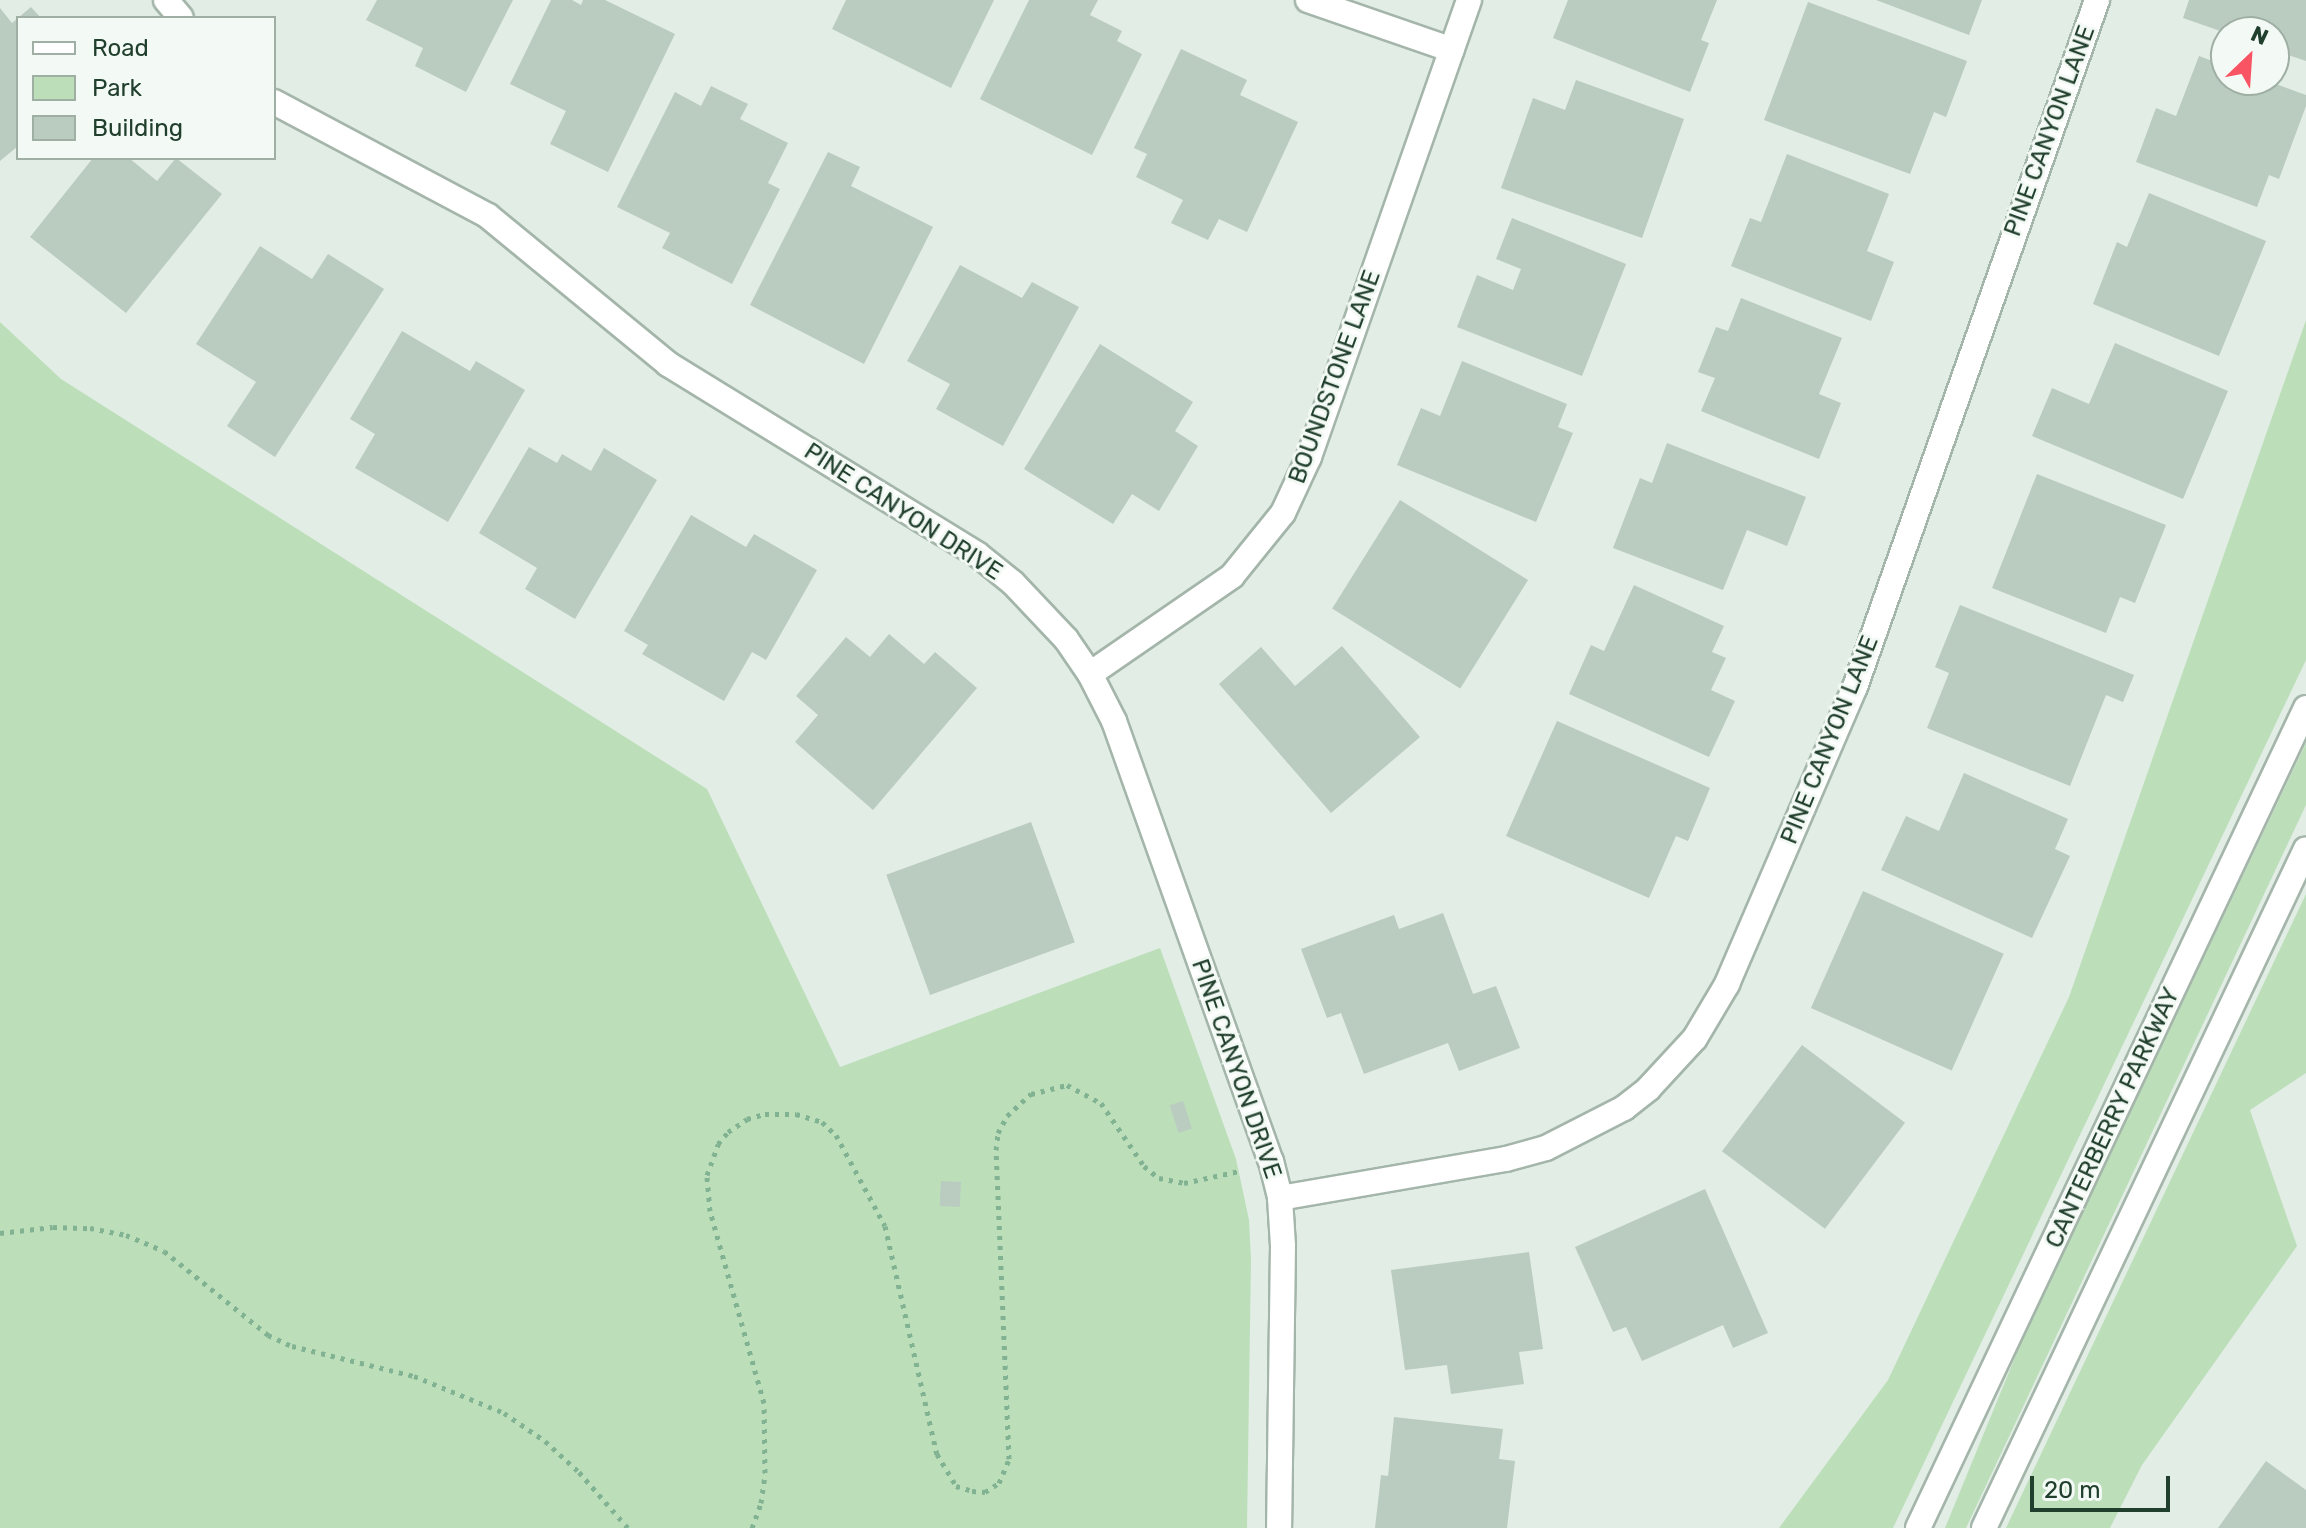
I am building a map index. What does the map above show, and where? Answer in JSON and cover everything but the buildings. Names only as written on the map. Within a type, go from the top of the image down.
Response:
[{"type":"street","points":[[166,0],[179,16]]},
{"type":"street","points":[[1308,0],[1452,50]]},
{"type":"street","name":"BOUNDSTONE LANE","points":[[1090,674],[1232,576],[1283,513],[1309,457],[1469,0]]},
{"type":"street","name":"PINE CANYON LANE","points":[[1280,1198],[1506,1159],[1546,1148],[1624,1108],[1648,1089],[1695,1038],[1727,984],[1855,687],[2097,0]]},
{"type":"street","name":"PINE CANYON DRIVE","points":[[276,103],[302,120],[488,216],[668,364],[977,554],[1038,608],[1066,639],[1090,674],[1114,721],[1271,1161],[1280,1198],[1283,1246],[1279,1528]]},
{"type":"street","name":"CANTERBERRY PARKWAY","points":[[1918,1528],[2306,708]]},
{"type":"street","points":[[1984,1528],[2306,849]]},
{"type":"path","points":[[752,1528],[761,1503],[765,1473],[764,1403],[710,1211],[707,1175],[718,1144],[728,1132],[747,1119],[765,1114],[796,1114],[822,1122],[836,1135],[885,1226],[937,1454],[956,1486],[985,1492],[999,1483],[1009,1459],[996,1150],[998,1133],[1007,1116],[1031,1094],[1067,1085],[1101,1103],[1144,1166],[1159,1178],[1184,1183],[1240,1170]]},
{"type":"path","points":[[0,1233],[53,1227],[90,1228],[126,1235],[164,1251],[268,1335],[292,1346],[414,1376],[504,1413],[545,1441],[579,1472],[628,1528]]},
{"type":"green space","points":[[2306,320],[2306,660],[1893,1528],[1779,1528],[1888,1380],[2069,997]]},
{"type":"green space","points":[[0,322],[61,379],[707,789],[840,1067],[1160,948],[1236,1159],[1249,1220],[1247,1528],[0,1528]]},
{"type":"green space","points":[[2306,743],[2306,805],[1966,1528],[1945,1528],[2023,1338]]},
{"type":"green space","points":[[2306,894],[2306,1073],[2250,1110],[2297,1246],[2142,1465],[2110,1528],[2006,1528]]}]
